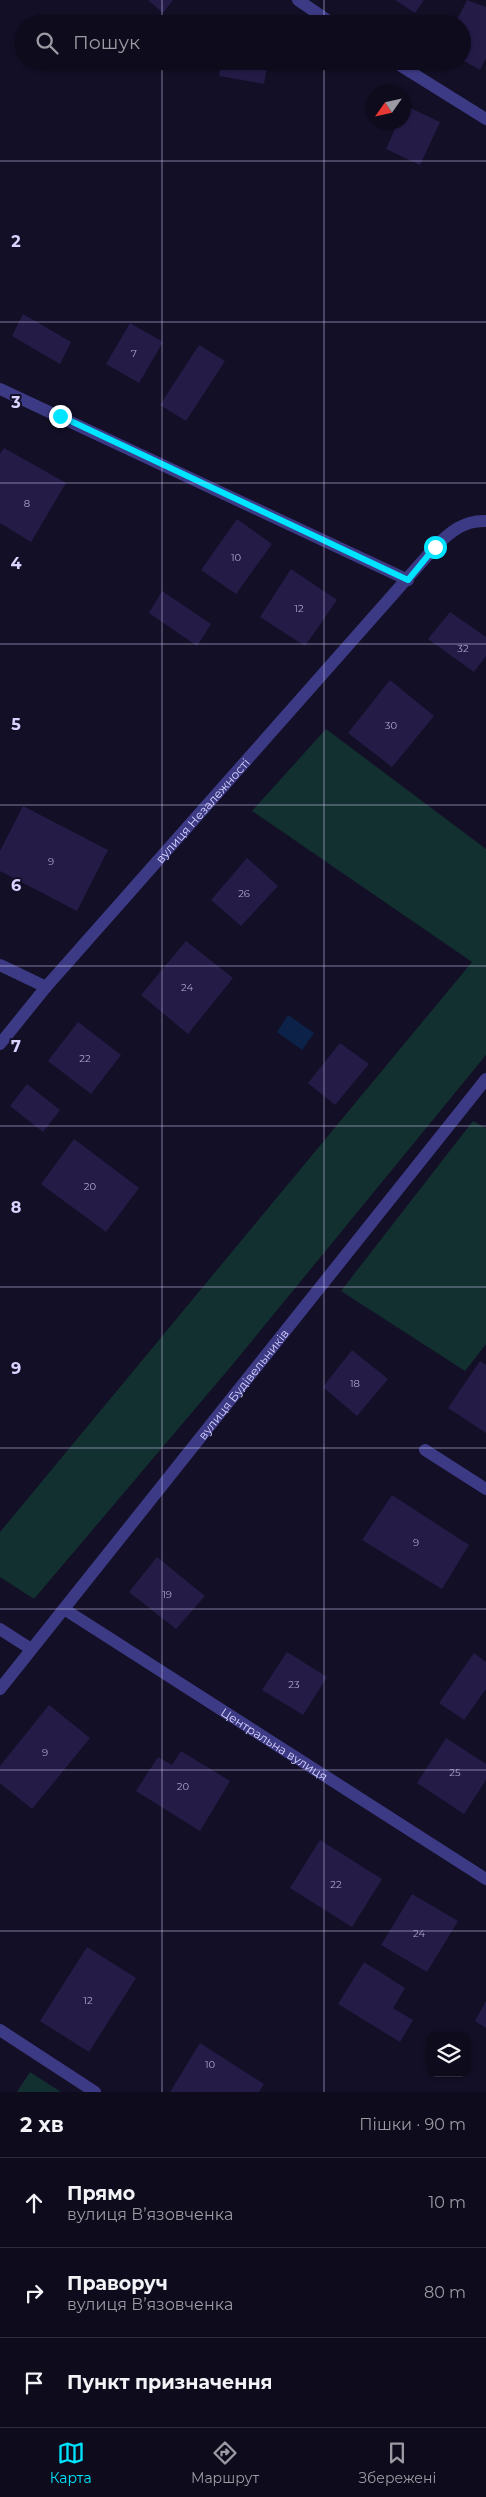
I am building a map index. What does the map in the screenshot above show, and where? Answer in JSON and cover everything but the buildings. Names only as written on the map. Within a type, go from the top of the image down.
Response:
[{"type":"street","points":[[298,0],[320,15]]},
{"type":"street","points":[[408,70],[486,118]]},
{"type":"street","points":[[0,388],[408,580]]},
{"type":"street","name":"вулиця Незалежності","points":[[0,1044],[46,987],[452,530],[474,521],[486,521]]},
{"type":"street","points":[[0,965],[46,987]]},
{"type":"street","name":"вулиця Будівельників","points":[[0,1689],[480,1095],[486,1079]]},
{"type":"street","points":[[425,1450],[486,1489]]},
{"type":"street","name":"Центральна вулиця","points":[[64,1609],[486,1879]]},
{"type":"street","points":[[0,1629],[31,1649]]},
{"type":"street","points":[[0,2030],[95,2092]]},
{"type":"green space","points":[[326,729],[486,849],[486,1055],[233,1364],[34,1599],[0,1577],[0,1532],[472,962],[252,811]]},
{"type":"green space","points":[[473,1121],[486,1128],[486,1344],[465,1371],[341,1291]]},
{"type":"green space","points":[[30,2072],[61,2092],[17,2092]]},
{"type":"water","points":[[288,1015],[314,1033],[302,1050],[277,1032]]},
{"type":"route","points":[[60,416],[408,580],[435,547]]}]
